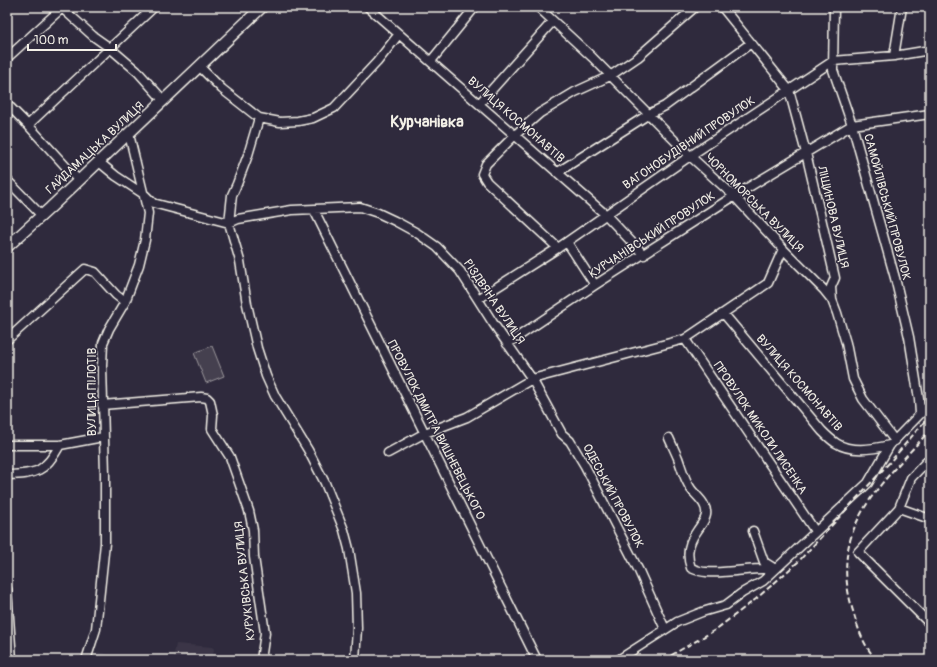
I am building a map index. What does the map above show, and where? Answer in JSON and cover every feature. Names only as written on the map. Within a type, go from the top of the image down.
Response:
[{"type":"main road","name":"ГАЙДАМАЦЬКА ВУЛИЦЯ","points":[[7,247],[42,216],[262,7]]},
{"type":"street","points":[[7,58],[62,7],[93,36],[110,48],[138,72],[164,101]]},
{"type":"street","points":[[28,125],[154,7]]},
{"type":"street","name":"ВУЛИЦЯ КОСМОНАВТІВ","points":[[368,7],[606,215],[644,255]]},
{"type":"street","points":[[431,61],[475,7]]},
{"type":"street","name":"ЧОРНОМОРСЬКА ВУЛИЦЯ","points":[[538,7],[649,114],[690,156],[734,196],[832,300]]},
{"type":"street","points":[[558,248],[488,182],[482,174],[486,164],[540,113],[575,92],[610,76],[638,58],[695,7]]},
{"type":"street","name":"ЛІЩИНОВА ВУЛИЦЯ","points":[[722,7],[789,90],[806,153],[835,278],[831,287],[832,300],[842,327],[851,371],[858,390],[892,443]]},
{"type":"street","name":"САМОЙЛІВСЬКИЙ ПРОВУЛОК","points":[[834,7],[833,70],[852,124],[895,278],[909,337],[920,399],[920,414]]},
{"type":"street","points":[[894,56],[902,7]]},
{"type":"street","points":[[479,104],[552,21]]},
{"type":"street","points":[[200,67],[222,89],[259,118],[280,122],[298,121],[313,118],[334,108],[377,62],[399,34]]},
{"type":"street","points":[[558,172],[649,114],[665,106],[751,43]]},
{"type":"street","name":"ВАГОНОБУДІВНИЙ ПРОВУЛОК","points":[[478,299],[567,242],[690,156],[833,61],[894,56],[930,50]]},
{"type":"street","points":[[7,104],[79,181]]},
{"type":"street","points":[[852,124],[930,114]]},
{"type":"street","points":[[259,118],[248,155],[232,195],[229,223],[240,261],[247,304],[257,348],[266,376],[275,396],[308,450],[325,483],[344,530],[349,549],[356,593],[357,628],[355,660]]},
{"type":"street","name":"КУРЧАНІВСЬКИЙ ПРОВУЛОК","points":[[507,344],[595,285],[734,196],[852,124]]},
{"type":"street","name":"ВУЛИЦЯ ПІЛОТІВ","points":[[86,660],[96,628],[105,543],[104,437],[102,404],[103,343],[109,328],[125,302],[140,265],[148,213],[145,195],[129,134]]},
{"type":"street","points":[[99,162],[116,176],[145,195],[152,203],[229,223]]},
{"type":"street","points":[[7,180],[42,216]]},
{"type":"street","name":"РІЗДВЯНА ВУЛИЦЯ","points":[[229,223],[238,219],[292,210],[360,207],[378,213],[417,232],[437,247],[460,271],[507,344],[532,379]]},
{"type":"street","name":"ПРОВУЛОК ДМИТРА ВИШНЕВЕЦЬКОГО","points":[[314,210],[537,660]]},
{"type":"street","points":[[567,242],[595,285]]},
{"type":"street","points":[[388,453],[425,434],[467,417],[532,379],[684,339],[724,314],[768,283],[783,249]]},
{"type":"street","points":[[7,340],[85,269],[95,272],[116,295],[125,302]]},
{"type":"street","name":"ВУЛИЦЯ КОСМОНАВТІВ","points":[[724,314],[822,431],[837,444],[852,448],[866,449],[877,448],[892,443]]},
{"type":"street","name":"ПРОВУЛОК МИКОЛИ ЛИСЕНКА","points":[[684,339],[815,531]]},
{"type":"street","name":"ОДЕСЬКИЙ ПРОВУЛОК","points":[[532,379],[562,434],[570,441],[595,485],[639,571],[665,630]]},
{"type":"street","name":"КУРУКІВСЬКА ВУЛИЦЯ","points":[[102,404],[201,397],[207,398],[210,401],[213,415],[212,429],[230,457],[249,511],[253,530],[254,557],[265,633],[262,660]]},
{"type":"street","points":[[618,660],[677,622],[702,612],[726,605],[742,593],[763,581],[868,483],[892,443],[930,404]]},
{"type":"street","points":[[7,445],[60,445],[104,437]]},
{"type":"street","points":[[668,438],[678,457],[682,472],[691,489],[705,506],[706,514],[689,547],[687,558],[691,568],[705,572],[726,572],[749,568],[775,569]]},
{"type":"street","points":[[7,475],[32,473],[40,470],[52,460],[60,445]]},
{"type":"street","points":[[930,458],[911,478],[899,508],[858,552],[930,624]]},
{"type":"street","points":[[899,508],[930,519]]},
{"type":"street","points":[[753,531],[764,562],[775,569]]},
{"type":"street","points":[[7,589],[12,660]]},
{"type":"shaded area","points":[[212,346],[224,376],[206,383],[194,353]]},
{"type":"shaded area","points":[[176,644],[212,647],[214,649],[212,660],[173,660]]},
{"type":"shaded area","points":[[98,652],[126,660],[94,660]]},
{"type":"railway","points":[[663,660],[715,630],[756,599],[798,562],[890,462],[930,415]]},
{"type":"railway","points":[[877,660],[865,644],[855,618],[847,582],[847,556],[853,532],[863,510],[893,470],[930,430]]},
{"type":"district","name":"Курчанівка","points":[[427,122]]}]
